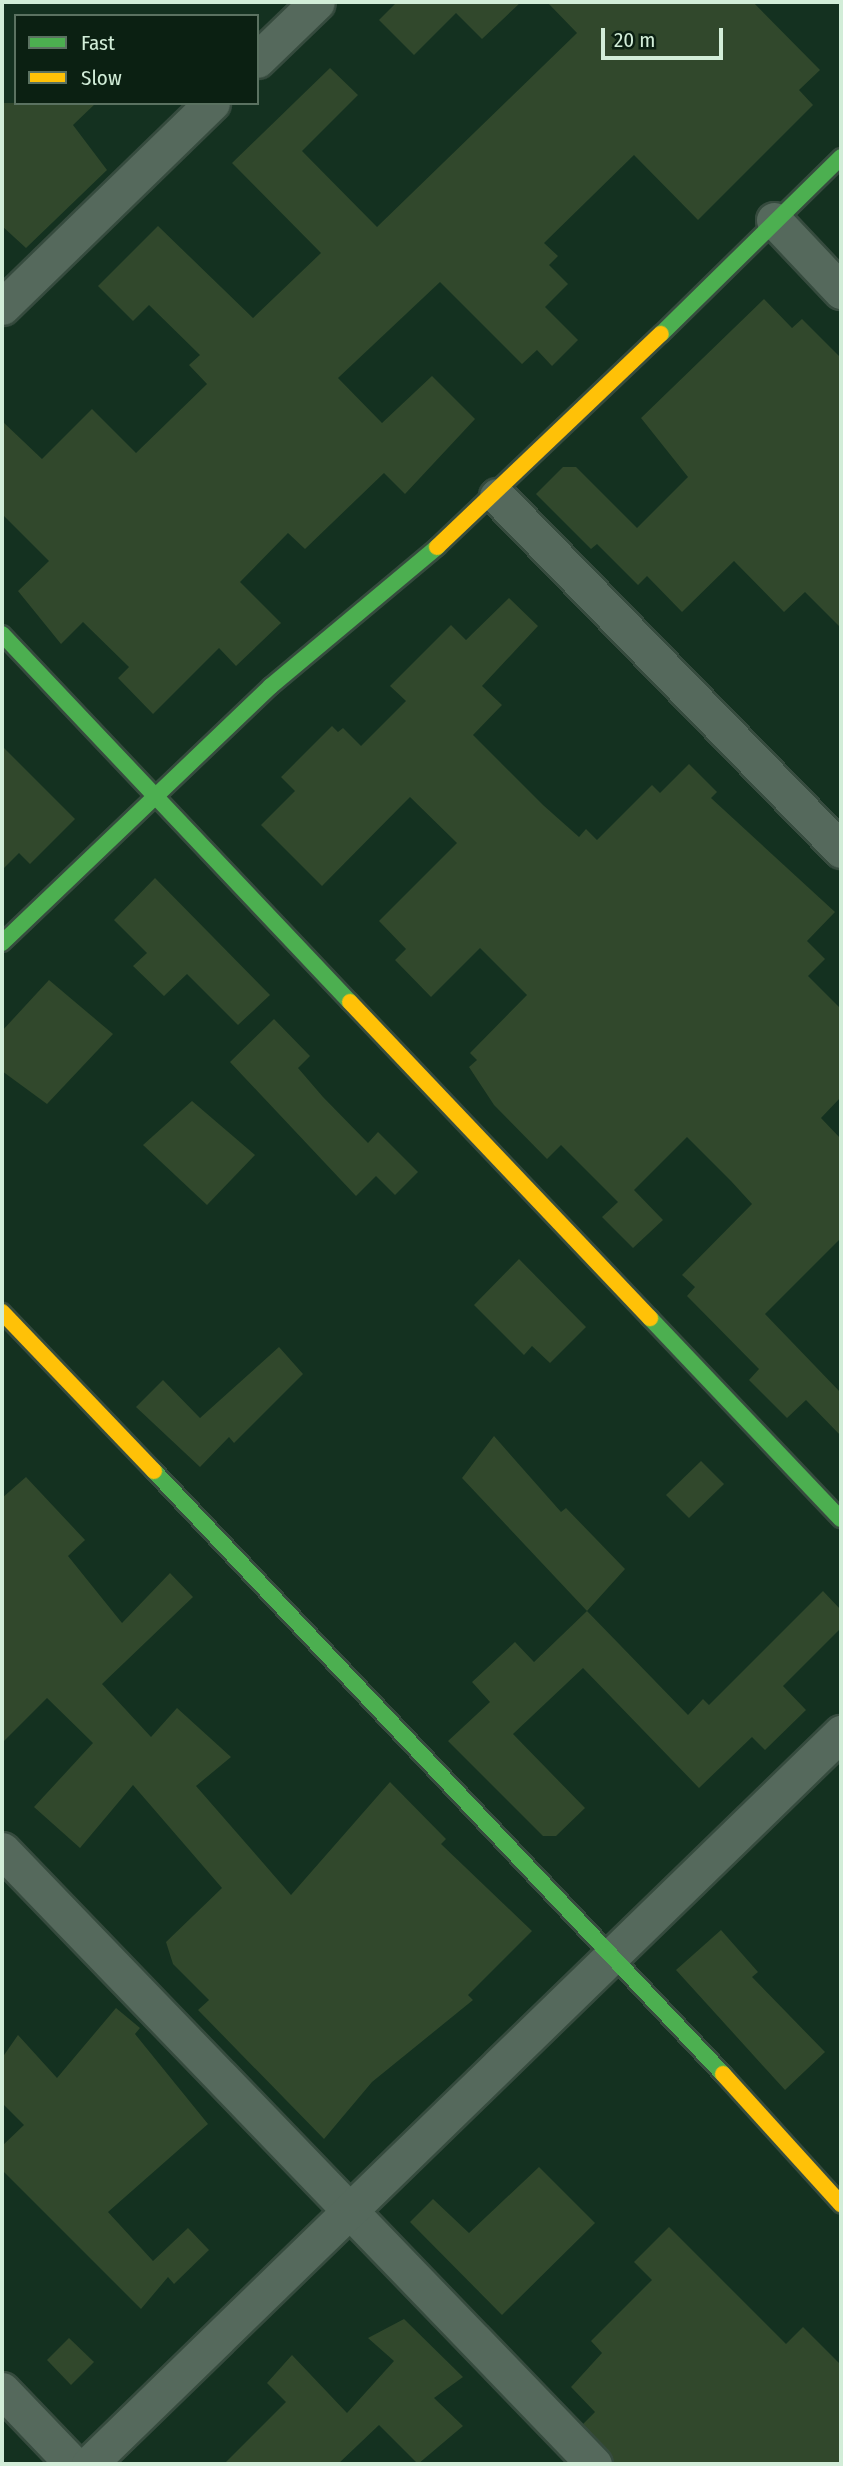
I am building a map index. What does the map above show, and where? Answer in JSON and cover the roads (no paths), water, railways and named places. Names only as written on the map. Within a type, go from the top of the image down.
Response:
[{"type":"street","points":[[259,58],[317,2]]},
{"type":"street","points":[[2,307],[210,105]]},
{"type":"street","points":[[2,943],[271,686],[497,496],[774,220],[841,157]]},
{"type":"street","points":[[774,220],[841,291]]},
{"type":"street","points":[[497,496],[841,850]]},
{"type":"street","points":[[2,634],[158,793],[841,1519]]},
{"type":"street","points":[[2,1312],[616,1957],[841,2204]]},
{"type":"street","points":[[89,2464],[616,1957],[841,1733]]},
{"type":"street","points":[[2,1850],[594,2464]]},
{"type":"street","points":[[2,2390],[73,2464]]}]
